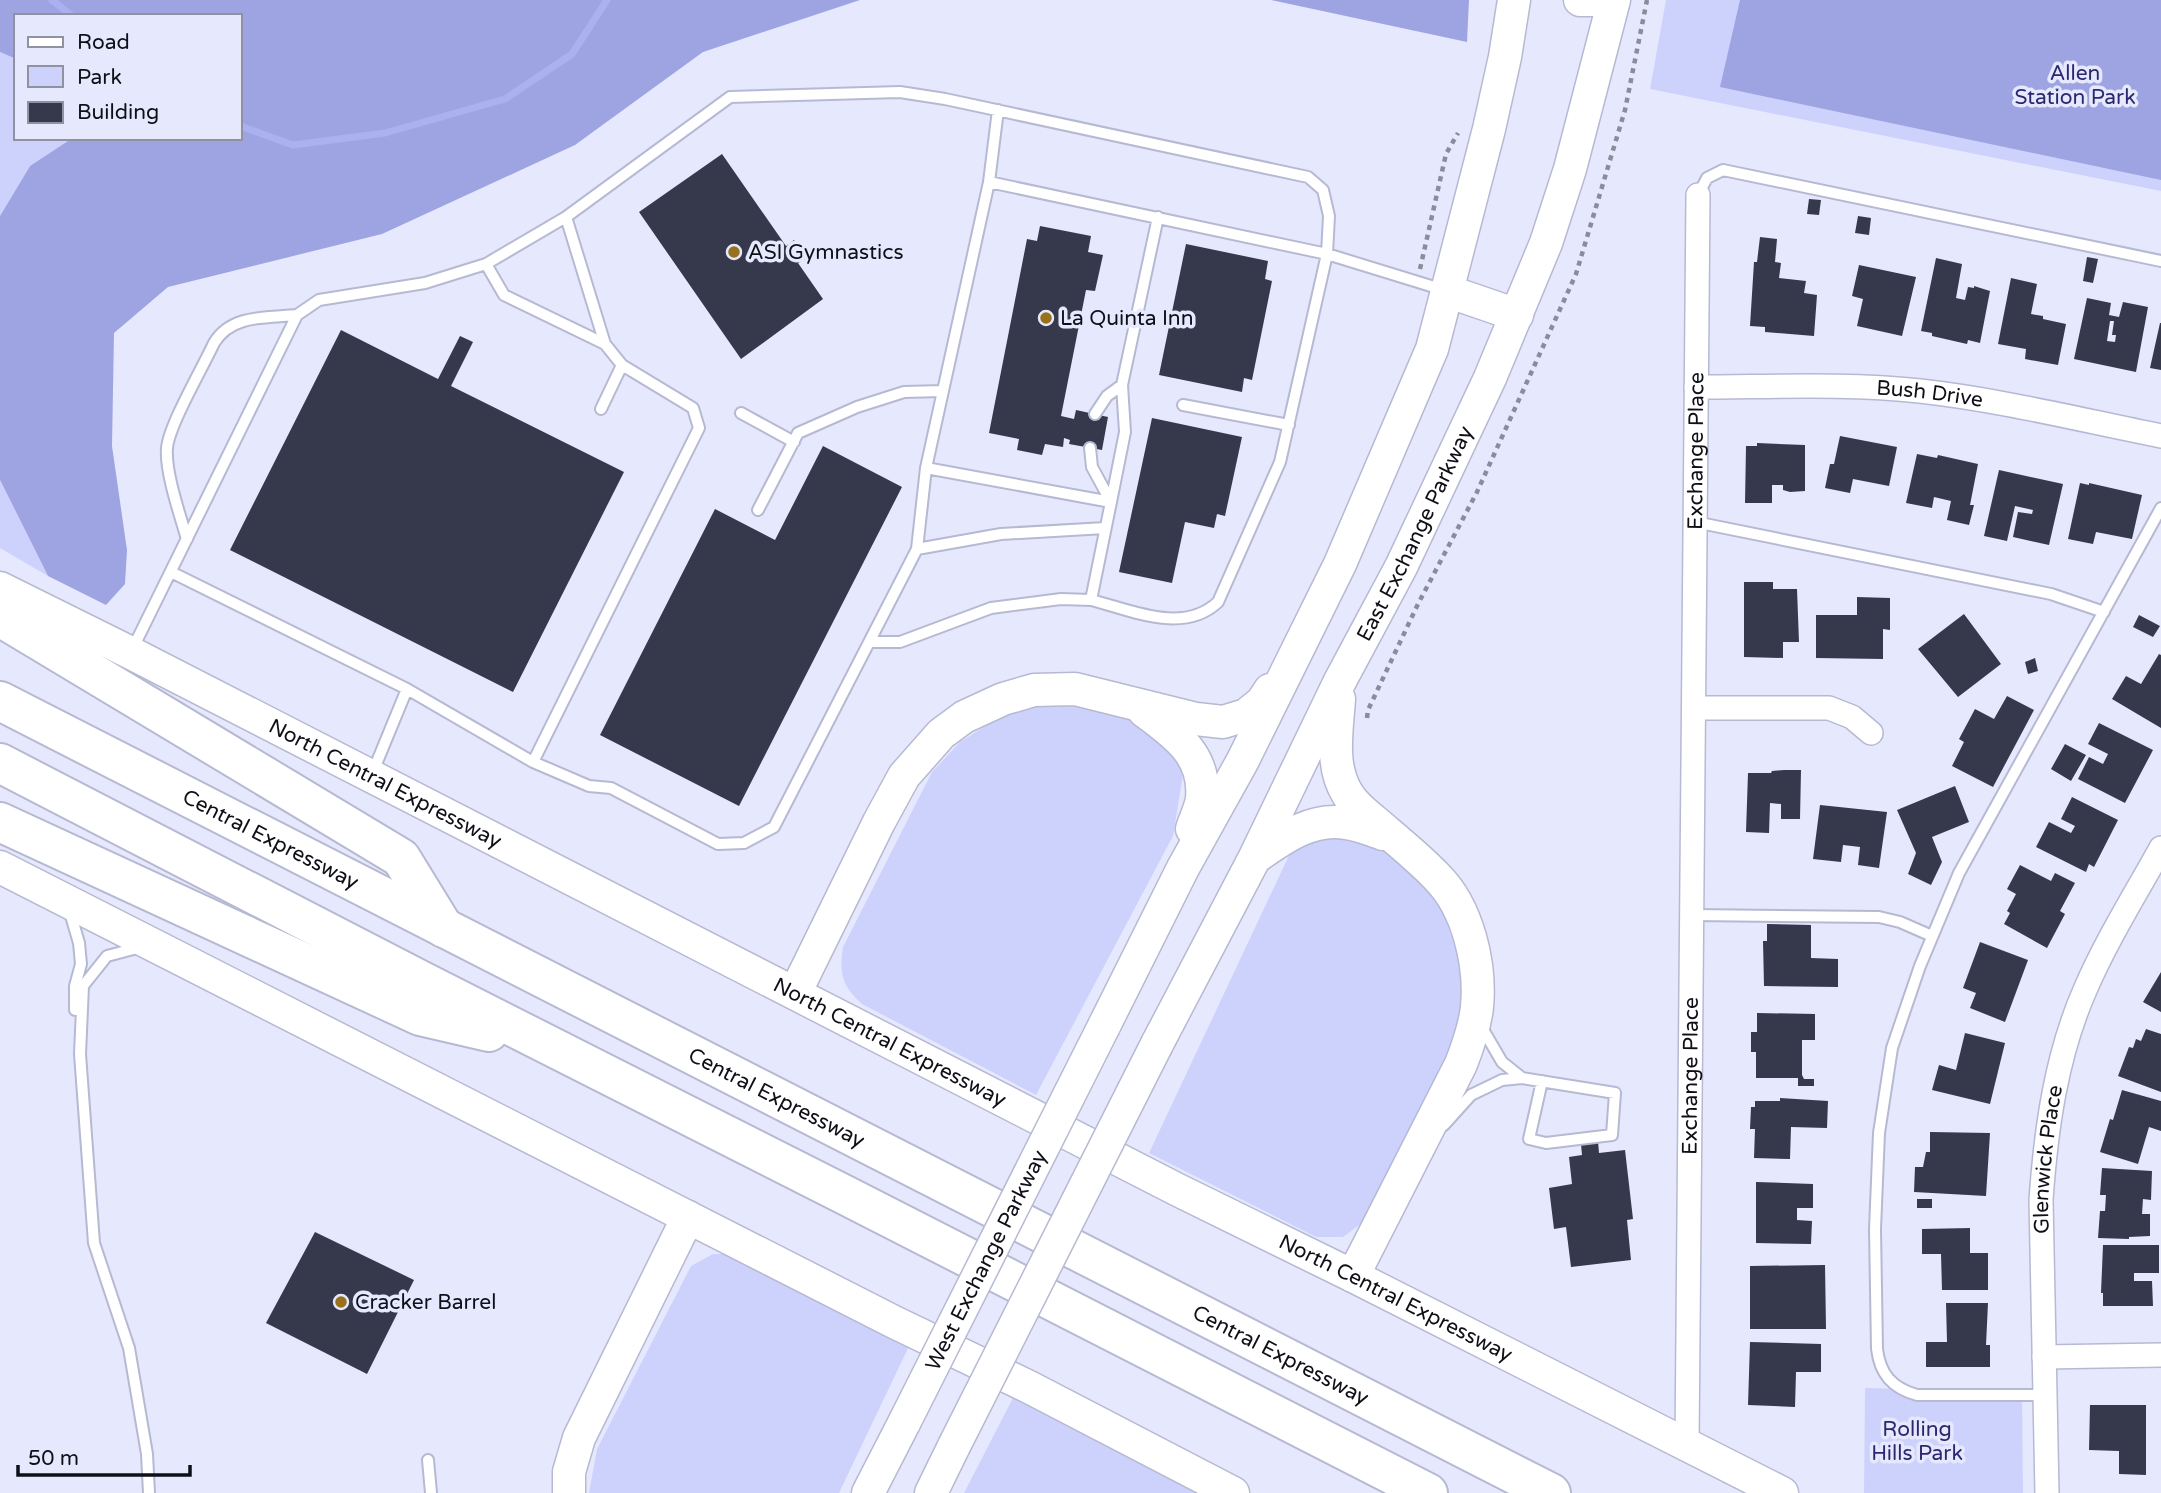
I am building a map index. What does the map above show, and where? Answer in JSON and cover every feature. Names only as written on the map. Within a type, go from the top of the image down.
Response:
[{"type":"highway","points":[[0,617],[401,858],[444,928]]},
{"type":"highway","name":"Central Expressway","points":[[0,701],[1551,1493]]},
{"type":"highway","points":[[0,763],[1428,1493]]},
{"type":"highway","points":[[0,822],[420,1016],[553,1047]]},
{"type":"main road","points":[[1183,868],[1242,762],[1340,564],[1432,349],[1433,286],[1492,117],[1514,0]]},
{"type":"main road","points":[[1580,0],[1596,0]]},
{"type":"main road","name":"East Exchange Parkway","points":[[932,1493],[1157,1044],[1254,859],[1340,681],[1401,567],[1490,377],[1546,243],[1570,169],[1614,0]]},
{"type":"main road","points":[[1433,286],[1517,315]]},
{"type":"main road","name":"North Central Expressway","points":[[0,588],[1165,1184],[1782,1493]]},
{"type":"main road","points":[[795,993],[904,776],[942,734],[964,717],[1003,699],[1034,690],[1075,689],[1196,719],[1223,722],[1246,715],[1262,702],[1296,655]]},
{"type":"main road","points":[[1340,681],[1335,752],[1339,776],[1347,793],[1360,810],[1438,877],[1454,899],[1468,930],[1476,969],[1475,1014],[1469,1043],[1461,1063],[1353,1276]]},
{"type":"main road","points":[[1132,702],[1182,740],[1195,756],[1201,775],[1202,800],[1183,868]]},
{"type":"main road","points":[[1254,859],[1285,836],[1302,828],[1327,823],[1345,822],[1391,837]]},
{"type":"main road","points":[[0,867],[894,1322],[1041,1393],[1233,1493]]},
{"type":"main road","name":"West Exchange Parkway","points":[[867,1493],[1183,868]]},
{"type":"main road","points":[[569,1493],[569,1472],[579,1438],[688,1217]]},
{"type":"street","name":"Exchange Place","points":[[1686,1445],[1698,195]]},
{"type":"street","name":"Bush Drive","points":[[1696,387],[1873,387],[1918,391],[2010,405],[2161,436]]},
{"type":"street","points":[[1694,708],[1829,708],[1852,718],[1871,733]]},
{"type":"street","name":"Glenwick Place","points":[[2047,1493],[2041,1200],[2050,1109],[2064,1052],[2084,991],[2161,848]]},
{"type":"street","points":[[2044,1357],[2161,1355]]},
{"type":"lane","points":[[187,539],[169,469],[167,448],[173,426],[221,332],[244,320],[297,315],[319,300],[425,283],[486,264],[566,217],[730,97],[900,92],[998,110],[1308,177],[1323,190],[1329,216],[1327,254],[1280,462],[1218,602],[1208,612],[1190,618],[1167,619],[1091,600],[1033,602],[991,608],[900,642],[871,642]]},
{"type":"lane","points":[[171,572],[407,689],[533,762],[589,786],[611,788],[718,844],[744,843],[774,827],[917,549],[926,468],[989,182],[998,110]]},
{"type":"lane","points":[[1698,195],[1707,178],[1724,170],[2161,261]]},
{"type":"lane","points":[[989,182],[1327,254],[1433,286]]},
{"type":"lane","points":[[1091,600],[1125,432],[1122,385],[1158,216]]},
{"type":"lane","points":[[533,762],[699,428],[693,408],[622,365],[605,344],[566,217]]},
{"type":"lane","points":[[486,264],[504,295],[605,344]]},
{"type":"lane","points":[[131,653],[297,315]]},
{"type":"lane","points":[[601,409],[622,365]]},
{"type":"lane","points":[[1095,414],[1107,396],[1122,385]]},
{"type":"lane","points":[[758,510],[798,433],[857,407],[904,392],[943,391]]},
{"type":"lane","points":[[1183,405],[1289,425]]},
{"type":"lane","points":[[741,413],[794,442]]},
{"type":"lane","points":[[1090,448],[1092,467],[1111,502]]},
{"type":"lane","points":[[926,468],[1111,502]]},
{"type":"lane","points":[[2044,1395],[1917,1395],[1893,1384],[1884,1374],[1879,1362],[1875,1229],[1879,1132],[1892,1048],[1932,936],[1959,873],[2161,509]]},
{"type":"lane","points":[[1695,522],[2050,594],[2104,612]]},
{"type":"lane","points":[[917,549],[1001,534],[1105,528]]},
{"type":"lane","points":[[370,776],[407,689]]},
{"type":"lane","points":[[62,898],[71,912],[81,964],[75,986],[75,1021],[80,1054],[94,1243],[129,1348],[147,1454],[149,1493]]},
{"type":"lane","points":[[1692,915],[1879,917],[1900,922],[1932,936]]},
{"type":"lane","points":[[80,1054],[83,986],[107,956],[126,949],[152,945]]},
{"type":"lane","points":[[1475,1014],[1502,1062],[1522,1078]]},
{"type":"lane","points":[[1413,1160],[1471,1095],[1502,1080],[1522,1078],[1542,1081],[1615,1093],[1612,1135],[1546,1143],[1529,1139],[1542,1081]]},
{"type":"lane","points":[[428,1460],[431,1493]]},
{"type":"path","points":[[1433,286],[1423,251],[1446,154],[1463,125]]},
{"type":"green space","points":[[0,0],[860,0],[703,52],[575,145],[382,234],[168,287],[114,333],[112,446],[127,550],[125,584],[106,605],[48,576],[0,480],[0,216],[30,166],[69,140],[242,140],[242,14],[14,14],[14,58],[0,52]]},
{"type":"green space","points":[[1271,0],[1469,0],[1467,42]]},
{"type":"green space","name":"Allen Station Park","points":[[1666,0],[2161,0],[2161,191],[1650,89]]},
{"type":"green space","name":"Allen Station Park","points":[[1740,0],[2161,0],[2161,180],[1720,87]]},
{"type":"green space","points":[[0,52],[14,58],[14,140],[70,140],[30,166],[0,216]]},
{"type":"green space","points":[[0,480],[48,576],[0,548]]},
{"type":"green space","points":[[1065,703],[1101,709],[1153,729],[1185,762],[1173,836],[1036,1095],[862,1004],[846,985],[842,972],[842,956],[843,947],[932,772],[960,742],[992,722],[1030,706]]},
{"type":"green space","points":[[1337,831],[1395,857],[1429,887],[1443,913],[1456,949],[1464,985],[1456,1035],[1362,1223],[1343,1237],[1316,1237],[1149,1153],[1292,849]]},
{"type":"green space","points":[[713,1254],[744,1254],[911,1342],[839,1493],[589,1493],[597,1449],[691,1266]]},
{"type":"green space","name":"Rolling Hills Park","points":[[1865,1388],[2022,1392],[2023,1493],[1864,1493]]},
{"type":"green space","points":[[1016,1392],[1182,1478],[1196,1493],[964,1493]]},
{"type":"building","name":"ASI Gymnastics","points":[[722,154],[786,246],[794,240],[807,258],[798,263],[823,299],[741,359],[639,212]]},
{"type":"building","points":[[1809,199],[1821,200],[1819,215],[1807,214]]},
{"type":"building","points":[[1858,216],[1871,218],[1869,235],[1855,233]]},
{"type":"building","name":"La Quinta Inn","points":[[1040,226],[1091,236],[1088,252],[1103,255],[1095,291],[1086,290],[1061,416],[1074,419],[1076,410],[1108,417],[1102,450],[1069,444],[1070,440],[1064,438],[1063,447],[1045,444],[1042,455],[1017,450],[1019,439],[989,433],[1027,239],[1037,241]]},
{"type":"building","points":[[1760,237],[1777,239],[1775,262],[1781,263],[1779,278],[1806,281],[1804,293],[1817,295],[1814,336],[1765,332],[1765,327],[1750,326],[1754,262],[1757,262]]},
{"type":"building","points":[[1186,244],[1268,261],[1265,279],[1272,281],[1252,380],[1244,378],[1242,392],[1159,375]]},
{"type":"building","points":[[2087,257],[2098,259],[2093,283],[2083,281]]},
{"type":"building","points":[[1936,258],[1962,264],[1956,298],[1965,300],[1968,287],[1990,291],[1980,343],[1968,340],[1967,344],[1921,331]]},
{"type":"building","points":[[1859,265],[1916,277],[1902,336],[1857,326],[1863,299],[1852,296]]},
{"type":"building","points":[[2011,278],[2037,284],[2031,314],[2066,324],[2058,365],[2025,359],[2026,349],[1998,344]]},
{"type":"building","points":[[2087,298],[2111,303],[2109,315],[2119,317],[2123,302],[2148,307],[2136,372],[2074,359]],"holes":[[[2110,321],[2114,321],[2112,335],[2116,335],[2115,342],[2107,341]]]},
{"type":"building","points":[[2161,323],[2161,370],[2150,368]]},
{"type":"building","points":[[341,330],[438,379],[460,336],[473,342],[451,386],[624,472],[513,692],[230,550]]},
{"type":"building","points":[[1152,418],[1242,437],[1225,516],[1217,514],[1214,528],[1185,522],[1172,583],[1119,572]]},
{"type":"building","points":[[1840,436],[1897,447],[1889,486],[1853,479],[1850,493],[1825,488]]},
{"type":"building","points":[[1757,443],[1805,445],[1805,491],[1790,492],[1783,490],[1783,485],[1772,485],[1772,503],[1745,503],[1746,446],[1757,446]]},
{"type":"building","points":[[823,446],[902,487],[739,806],[600,735],[715,509],[775,540]]},
{"type":"building","points":[[1917,454],[1937,458],[1938,455],[1978,464],[1969,525],[1947,520],[1951,501],[1934,497],[1932,508],[1906,503]]},
{"type":"building","points":[[1999,470],[2063,484],[2049,545],[2013,537],[2018,512],[2032,514],[2033,510],[2015,506],[2007,541],[1984,536]]},
{"type":"building","points":[[2080,483],[2142,495],[2132,539],[2096,532],[2093,544],[2068,539]]},
{"type":"building","points":[[1744,582],[1773,582],[1773,589],[1797,589],[1799,642],[1783,642],[1783,658],[1744,657]]},
{"type":"building","points":[[1857,597],[1890,598],[1890,630],[1883,629],[1883,659],[1816,658],[1816,615],[1857,615]]},
{"type":"building","points":[[1964,614],[2001,664],[1958,697],[1918,649]]},
{"type":"building","points":[[2139,615],[2160,626],[2153,637],[2133,627]]},
{"type":"building","points":[[2159,654],[2161,728],[2112,699],[2126,676],[2141,684]]},
{"type":"building","points":[[2035,658],[2038,671],[2028,674],[2025,662]]},
{"type":"building","points":[[2007,696],[2034,710],[1993,787],[1952,766],[1964,742],[1959,739],[1975,709],[1994,719]]},
{"type":"building","points":[[2099,723],[2153,750],[2125,803],[2078,779],[2089,757],[2103,764],[2108,754],[2088,744]]},
{"type":"building","points":[[2065,744],[2086,755],[2071,781],[2051,769]]},
{"type":"building","points":[[1801,770],[1800,819],[1781,819],[1781,804],[1770,803],[1769,833],[1746,832],[1748,773]]},
{"type":"building","points":[[1955,786],[1969,822],[1932,837],[1942,862],[1931,885],[1908,874],[1916,853],[1897,810]]},
{"type":"building","points":[[2072,797],[2118,820],[2094,867],[2089,864],[2086,872],[2036,847],[2049,822],[2071,833],[2075,826],[2061,819]]},
{"type":"building","points":[[1820,805],[1887,812],[1879,868],[1858,865],[1860,847],[1843,845],[1841,862],[1813,859]]},
{"type":"building","points":[[2020,865],[2051,881],[2055,873],[2075,883],[2060,911],[2065,914],[2047,948],[2004,924],[2016,894],[2007,889]]},
{"type":"building","points":[[1767,924],[1811,925],[1811,958],[1838,959],[1838,987],[1764,986],[1763,941],[1767,941]]},
{"type":"building","points":[[1980,942],[2028,960],[2005,1022],[1970,1008],[1976,993],[1963,988]]},
{"type":"building","points":[[2161,972],[2161,1012],[2143,1002]]},
{"type":"building","points":[[1757,1013],[1815,1014],[1815,1040],[1802,1040],[1802,1075],[1804,1079],[1814,1079],[1814,1086],[1798,1086],[1798,1078],[1756,1078],[1756,1052],[1751,1052],[1751,1032],[1757,1032]]},
{"type":"building","points":[[2146,1029],[2161,1034],[2161,1092],[2118,1076],[2129,1047],[2133,1048],[2136,1039],[2141,1041]]},
{"type":"building","points":[[1965,1033],[2005,1043],[1990,1104],[1932,1090],[1939,1065],[1956,1070]]},
{"type":"building","points":[[2122,1090],[2161,1101],[2161,1131],[2149,1127],[2138,1164],[2100,1152]]},
{"type":"building","points":[[1780,1098],[1828,1101],[1827,1128],[1791,1127],[1790,1159],[1754,1158],[1755,1129],[1750,1129],[1751,1107],[1755,1107],[1755,1101],[1780,1101]]},
{"type":"building","points":[[1930,1132],[1990,1133],[1986,1196],[1914,1192],[1915,1167],[1923,1167],[1926,1152],[1930,1152]]},
{"type":"building","points":[[1598,1141],[1599,1153],[1625,1150],[1633,1219],[1627,1220],[1631,1260],[1571,1267],[1566,1227],[1554,1229],[1549,1188],[1572,1184],[1569,1157],[1582,1155],[1581,1144]]},
{"type":"building","points":[[2102,1168],[2152,1171],[2151,1200],[2143,1199],[2142,1214],[2150,1214],[2150,1236],[2129,1239],[2098,1238],[2100,1211],[2105,1211],[2106,1195],[2100,1195]]},
{"type":"building","points":[[1756,1182],[1813,1184],[1813,1208],[1797,1208],[1797,1220],[1812,1221],[1811,1244],[1756,1243]]},
{"type":"building","points":[[1917,1199],[1932,1199],[1932,1208],[1917,1208]]},
{"type":"building","points":[[1970,1228],[1970,1253],[1988,1253],[1988,1290],[1942,1290],[1941,1254],[1922,1254],[1922,1229]]},
{"type":"building","name":"Cracker Barrel","points":[[315,1232],[414,1280],[367,1374],[266,1323]]},
{"type":"building","points":[[2103,1245],[2159,1245],[2159,1273],[2134,1273],[2134,1281],[2152,1281],[2153,1306],[2103,1306]]},
{"type":"building","points":[[1825,1265],[1826,1329],[1750,1329],[1750,1266]]},
{"type":"building","points":[[1946,1303],[1988,1303],[1986,1345],[1990,1345],[1990,1367],[1926,1367],[1926,1342],[1947,1342]]},
{"type":"building","points":[[1750,1342],[1821,1344],[1821,1372],[1796,1372],[1795,1407],[1748,1405]]},
{"type":"building","points":[[2090,1405],[2146,1405],[2146,1475],[2119,1474],[2119,1451],[2089,1450]]},
{"type":"waterway","points":[[52,0],[70,14]]},
{"type":"waterway","points":[[242,127],[293,145],[385,133],[505,99],[572,54],[607,0]]},
{"type":"place","name":"ASI Gymnastics","points":[[734,252]]},
{"type":"place","name":"La Quinta Inn","points":[[1046,318]]},
{"type":"place","name":"Cracker Barrel","points":[[341,1302]]}]
